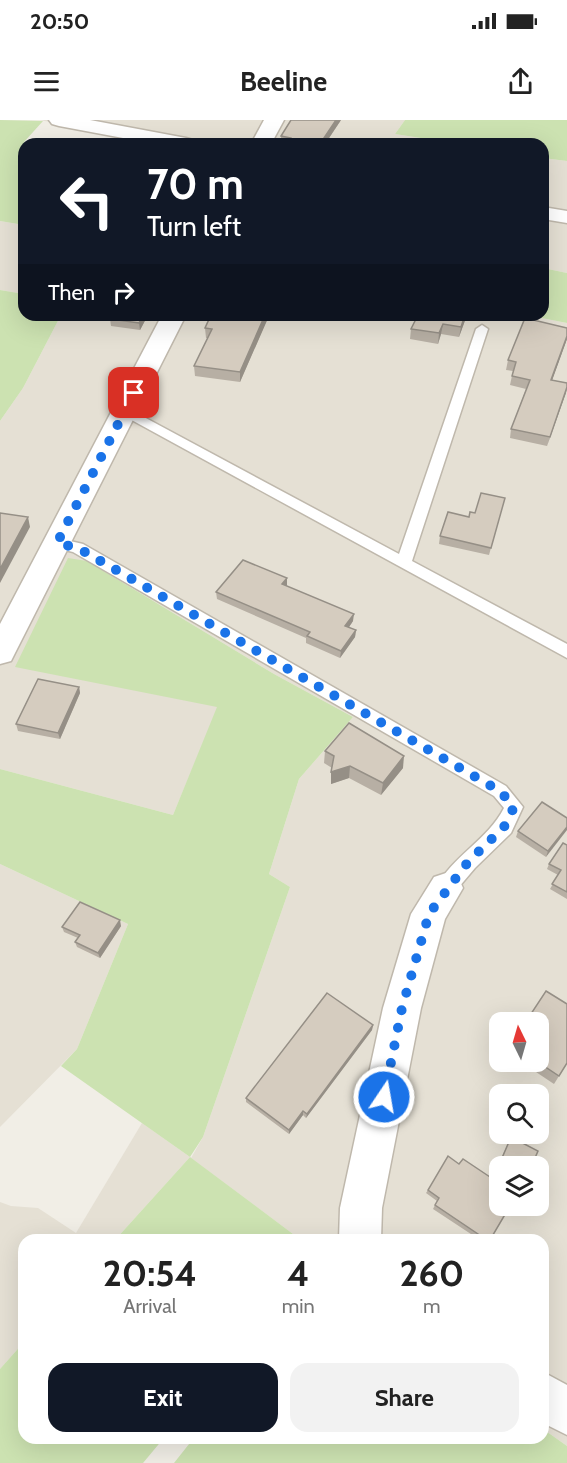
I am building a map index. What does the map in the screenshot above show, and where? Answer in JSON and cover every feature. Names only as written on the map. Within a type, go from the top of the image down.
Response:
[{"type":"street","points":[[63,120],[155,138]]},
{"type":"street","points":[[264,138],[274,120]]},
{"type":"street","points":[[549,214],[567,217]]},
{"type":"street","points":[[0,653],[171,321]]},
{"type":"street","points":[[360,1234],[361,1208],[402,1008],[429,914],[446,888]]},
{"type":"street","points":[[549,1399],[567,1412]]},
{"type":"lane","points":[[404,563],[482,329]]},
{"type":"lane","points":[[124,412],[567,652]]},
{"type":"lane","points":[[57,543],[78,548],[500,791],[514,807],[504,827],[468,862],[446,888]]},
{"type":"shaded area","points":[[40,120],[405,120],[395,134],[421,138],[127,138]]},
{"type":"shaded area","points":[[549,159],[567,161],[567,273],[549,269]]},
{"type":"shaded area","points":[[0,221],[18,224],[18,293],[0,290]]},
{"type":"shaded area","points":[[549,319],[567,323],[567,1446],[549,1433],[549,1234],[293,1234],[191,1158],[203,1137],[290,887],[269,874],[299,779],[353,717],[274,674],[87,561],[218,707],[173,815],[0,769],[0,421],[23,388],[58,321]]},
{"type":"shaded area","points":[[0,864],[128,924],[77,1049],[0,1127]]},
{"type":"shaded area","points":[[142,1123],[190,1157],[120,1234],[18,1234],[18,1349],[0,1369],[0,1202],[11,1206],[38,1208],[76,1233]]},
{"type":"green space","points":[[0,120],[43,121],[28,138],[18,138],[18,224],[0,221]]},
{"type":"green space","points":[[405,120],[567,120],[567,161],[549,159],[549,138],[421,138],[395,134]]},
{"type":"green space","points":[[549,269],[567,273],[567,323],[549,319]]},
{"type":"green space","points":[[0,290],[18,293],[18,321],[58,321],[23,388],[0,421]]},
{"type":"green space","points":[[68,558],[87,561],[274,674],[353,717],[299,779],[269,874],[290,887],[203,1137],[190,1157],[61,1066],[77,1049],[128,924],[0,864],[0,769],[173,815],[217,707],[15,667]]},
{"type":"green space","points":[[190,1157],[293,1234],[120,1234]]},
{"type":"green space","points":[[18,1349],[18,1444],[159,1444],[143,1463],[0,1463],[0,1369]]},
{"type":"green space","points":[[549,1433],[567,1446],[567,1463],[174,1463],[189,1444],[549,1444]]},
{"type":"building","points":[[291,120],[336,120],[324,138],[281,136]]},
{"type":"building","points":[[208,321],[262,321],[240,372],[194,366],[212,329],[205,328]]},
{"type":"building","points":[[415,321],[463,321],[461,327],[443,324],[439,333],[411,329]]},
{"type":"building","points":[[524,321],[538,321],[567,328],[567,336],[551,380],[567,383],[567,387],[550,437],[511,429],[530,380],[512,376],[516,362],[508,360]]},
{"type":"building","points":[[481,493],[505,498],[491,548],[440,536],[448,512],[469,517],[470,512],[475,513]]},
{"type":"building","points":[[0,513],[28,517],[0,569]]},
{"type":"building","points":[[243,560],[287,578],[282,584],[354,614],[345,626],[356,630],[341,651],[307,636],[310,632],[216,592]]},
{"type":"building","points":[[38,679],[79,687],[58,733],[16,724]]},
{"type":"building","points":[[349,723],[404,756],[383,783],[350,766],[331,772],[334,756],[325,751]]},
{"type":"building","points":[[542,802],[567,818],[567,827],[548,851],[518,831]]},
{"type":"building","points":[[563,843],[567,845],[567,892],[552,884],[561,870],[549,864]]},
{"type":"building","points":[[80,902],[120,920],[98,953],[75,942],[80,935],[62,927]]},
{"type":"building","points":[[546,991],[567,1004],[567,1063],[559,1076],[549,1069],[549,1012],[532,1012]]},
{"type":"building","points":[[327,993],[373,1025],[307,1114],[303,1111],[289,1130],[246,1098]]},
{"type":"building","points":[[508,1144],[524,1144],[538,1151],[536,1156],[503,1156]]},
{"type":"building","points":[[448,1156],[459,1164],[463,1159],[489,1176],[489,1216],[504,1216],[494,1234],[478,1234],[435,1205],[439,1198],[428,1190]]},
{"type":"route","points":[[134,393],[57,543],[78,548],[424,747],[500,791],[514,807],[504,827],[468,862],[446,888],[429,914],[402,1008],[384,1097]]}]
